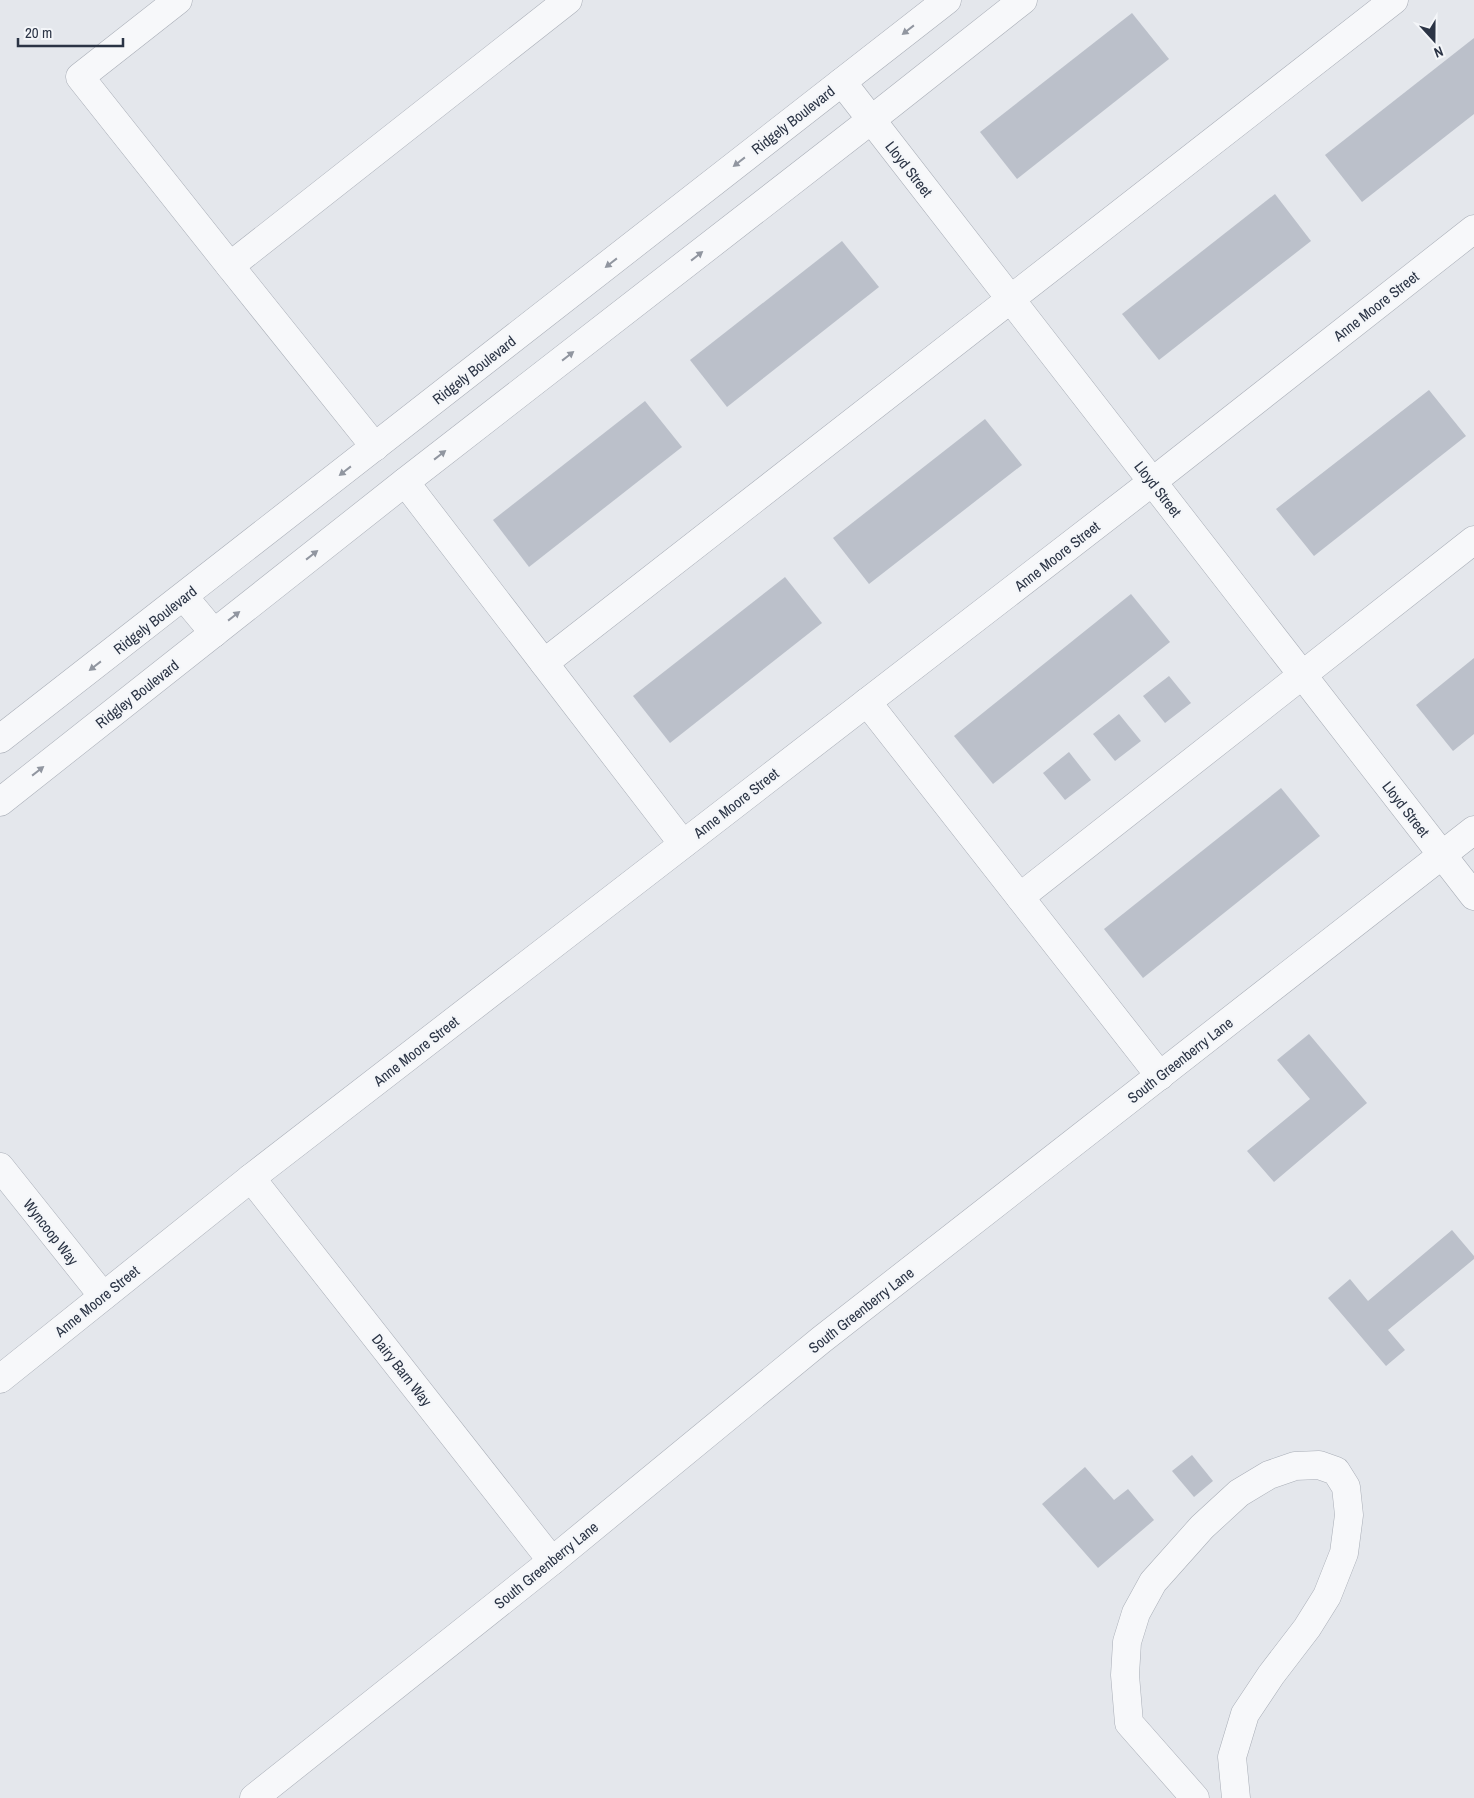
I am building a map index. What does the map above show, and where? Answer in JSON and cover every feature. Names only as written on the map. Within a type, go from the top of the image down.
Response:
[{"type":"street","points":[[178,0],[80,77],[375,448]]},
{"type":"street","points":[[230,266],[568,0]]},
{"type":"street","name":"Ridgely Boulevard","points":[[0,739],[947,0]]},
{"type":"street","points":[[683,844],[405,482],[872,120],[1023,0]]},
{"type":"street","points":[[544,663],[1394,0]]},
{"type":"street","name":"Lloyd Street","points":[[842,82],[1474,896]]},
{"type":"street","name":"Anne Moore Street","points":[[0,1379],[251,1178],[1152,482],[1474,229]]},
{"type":"street","name":"Ridgley Boulevard","points":[[0,802],[405,482]]},
{"type":"street","points":[[1020,897],[1474,540]]},
{"type":"street","points":[[184,597],[214,633]]},
{"type":"street","points":[[868,702],[1160,1076]]},
{"type":"street","name":"South Greenberry Lane","points":[[254,1798],[552,1561],[821,1340],[1474,830]]},
{"type":"street","name":"Wyncoop Way","points":[[0,1167],[103,1296]]},
{"type":"street","name":"Dairy Barn Way","points":[[251,1178],[552,1561]]},
{"type":"street","points":[[1195,1798],[1129,1723],[1125,1676],[1127,1642],[1136,1613],[1152,1582],[1202,1526],[1239,1493],[1268,1475],[1295,1466],[1319,1465],[1336,1471],[1346,1486],[1349,1515],[1344,1553],[1327,1596],[1307,1628],[1270,1675],[1244,1714],[1232,1757],[1236,1798]]},
{"type":"building","points":[[1132,13],[1169,59],[1017,179],[980,132]]},
{"type":"building","points":[[1474,38],[1474,114],[1362,202],[1325,155]]},
{"type":"building","points":[[1275,194],[1311,241],[1159,360],[1122,314]]},
{"type":"building","points":[[842,241],[879,287],[727,407],[690,360]]},
{"type":"building","points":[[1429,390],[1466,436],[1314,556],[1276,509]]},
{"type":"building","points":[[645,401],[682,447],[529,567],[493,520]]},
{"type":"building","points":[[985,419],[1022,465],[869,584],[833,538]]},
{"type":"building","points":[[785,577],[822,623],[670,743],[633,696]]},
{"type":"building","points":[[1131,594],[1170,642],[993,784],[954,736]]},
{"type":"building","points":[[1474,658],[1474,734],[1453,751],[1416,705]]},
{"type":"building","points":[[1169,676],[1191,703],[1165,723],[1143,696]]},
{"type":"building","points":[[1119,714],[1141,741],[1115,761],[1093,734]]},
{"type":"building","points":[[1069,752],[1091,780],[1065,800],[1043,773]]},
{"type":"building","points":[[1281,788],[1320,836],[1143,978],[1104,929]]},
{"type":"building","points":[[1309,1034],[1367,1103],[1274,1182],[1247,1151],[1310,1099],[1277,1060]]},
{"type":"building","points":[[1452,1230],[1474,1256],[1474,1259],[1388,1330],[1405,1350],[1386,1366],[1328,1298],[1350,1279],[1368,1301]]},
{"type":"building","points":[[1192,1455],[1213,1481],[1194,1497],[1172,1471]]},
{"type":"building","points":[[1085,1467],[1114,1500],[1128,1489],[1154,1520],[1098,1568],[1042,1504]]}]
